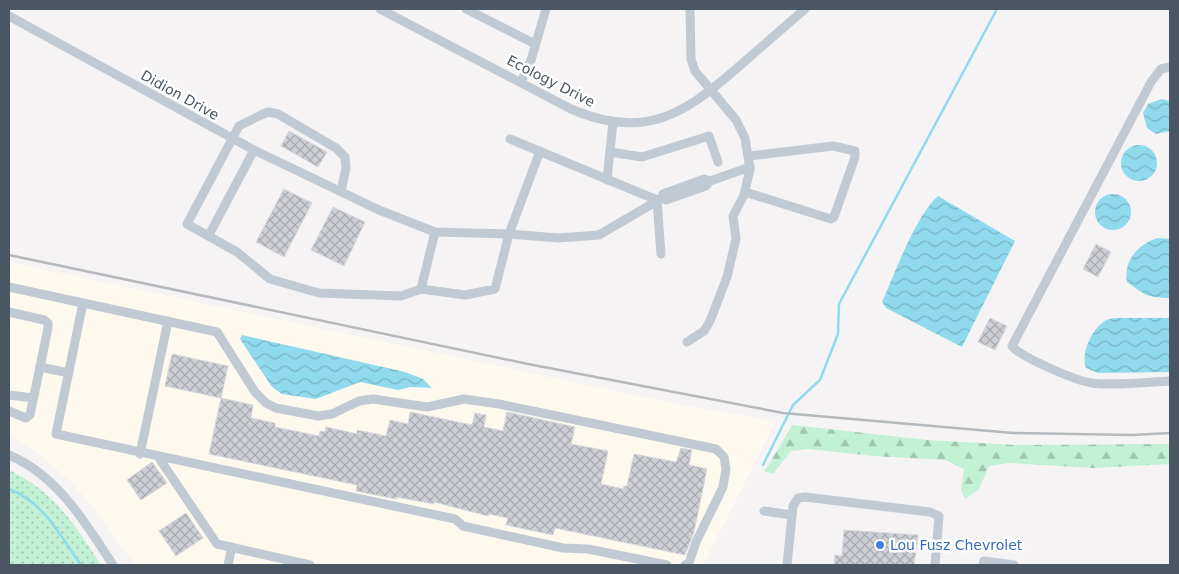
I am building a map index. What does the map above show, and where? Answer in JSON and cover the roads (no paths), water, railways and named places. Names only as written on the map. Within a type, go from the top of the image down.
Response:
[{"type":"street","name":"Ecology Drive","points":[[380,9],[572,109],[598,119],[631,123],[664,118],[693,104],[805,9]]},
{"type":"street","points":[[466,9],[535,44]]},
{"type":"street","points":[[521,82],[546,9]]},
{"type":"street","points":[[687,342],[704,331],[710,321],[727,277],[736,239],[733,216],[745,192],[750,167],[745,138],[736,120],[695,71],[691,59],[690,9]]},
{"type":"street","name":"Didion Drive","points":[[9,16],[254,150],[379,210],[435,232],[509,234],[558,238],[599,235],[660,199]]},
{"type":"street","points":[[1167,67],[1152,82],[1012,346],[1019,354],[1034,362],[1092,383],[1170,381]]},
{"type":"street","points":[[341,191],[346,168],[345,157],[336,148],[278,114],[268,112],[239,126],[187,224],[237,252],[270,279],[319,293],[402,296],[420,289],[466,295],[495,288],[509,234],[540,151]]},
{"type":"street","points":[[607,180],[614,122]]},
{"type":"street","points":[[610,152],[642,157],[709,136],[718,162]]},
{"type":"street","points":[[510,139],[607,180],[666,200],[706,186],[710,181],[750,167]]},
{"type":"street","points":[[745,192],[831,218],[834,217],[855,157],[854,151],[833,146],[748,156]]},
{"type":"street","points":[[209,236],[254,150]]},
{"type":"street","points":[[660,199],[661,254]]},
{"type":"street","points":[[420,289],[435,232]]},
{"type":"street","points":[[9,288],[217,332],[255,392],[266,403],[276,408],[318,416],[332,414],[358,401],[373,400],[427,407],[464,399],[499,404],[716,449],[724,457],[726,469],[723,487],[696,542],[689,563],[686,565]]},
{"type":"street","points":[[83,303],[56,434],[140,454],[455,520],[463,526],[563,548],[588,549],[667,565]]},
{"type":"street","points":[[9,312],[48,323],[30,415],[26,418],[9,411]]},
{"type":"street","points":[[140,454],[168,321]]},
{"type":"street","points":[[40,367],[69,373]]},
{"type":"street","points":[[9,395],[33,398]]},
{"type":"street","points":[[9,455],[35,468],[58,488],[81,517],[113,565]]},
{"type":"street","points":[[159,458],[218,544],[290,563],[310,565]]},
{"type":"street","points":[[787,565],[794,506],[798,498],[804,497],[930,512],[939,516],[940,524],[935,565]]},
{"type":"street","points":[[764,511],[792,515]]},
{"type":"street","points":[[228,565],[232,547]]},
{"type":"street","points":[[983,565],[984,561],[1014,565]]},
{"type":"water","points":[[1162,99],[1170,101],[1170,131],[1156,134],[1147,128],[1143,113],[1148,104]]},
{"type":"water","points":[[1139,145],[1146,146],[1152,150],[1156,156],[1156,170],[1152,176],[1146,180],[1139,181],[1132,180],[1126,176],[1122,170],[1121,163],[1122,156],[1126,150],[1132,146]]},
{"type":"water","points":[[1113,194],[1120,195],[1126,199],[1130,205],[1130,219],[1126,225],[1120,229],[1113,230],[1106,229],[1100,225],[1096,219],[1095,212],[1096,205],[1100,199],[1106,195]]},
{"type":"water","points":[[938,196],[1015,241],[962,347],[886,308],[882,302],[899,261],[921,217]]},
{"type":"water","points":[[1158,238],[1170,239],[1170,298],[1147,295],[1127,282],[1127,267],[1134,254],[1151,240]]},
{"type":"water","points":[[1113,318],[1170,318],[1170,372],[1098,373],[1086,368],[1086,347],[1093,333],[1103,322]]},
{"type":"water","points":[[242,335],[405,372],[423,379],[432,388],[410,387],[398,390],[360,382],[316,399],[282,394],[272,387],[240,339]]},
{"type":"waterway","points":[[763,465],[793,405],[820,380],[838,334],[839,304],[997,9]]},
{"type":"waterway","points":[[9,489],[32,502],[42,511],[81,565]]},
{"type":"railway","points":[[9,255],[528,364],[783,413],[1013,433],[1132,435],[1170,433]]},
{"type":"place","name":"Lou Fusz Chevrolet","points":[[880,545]]}]
